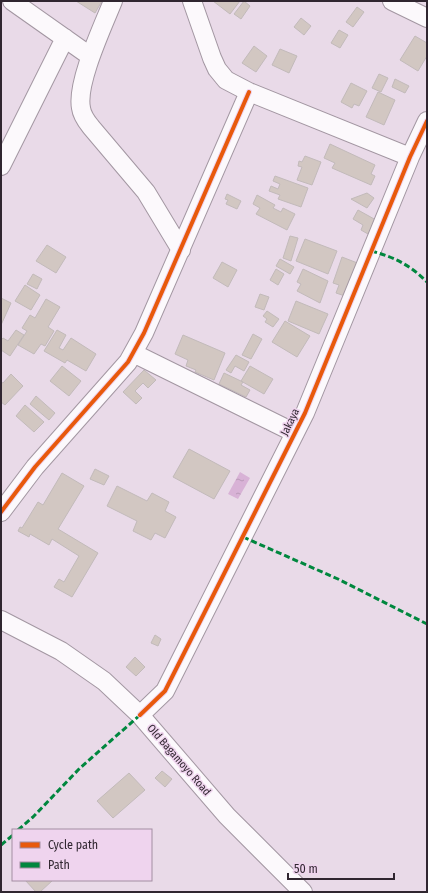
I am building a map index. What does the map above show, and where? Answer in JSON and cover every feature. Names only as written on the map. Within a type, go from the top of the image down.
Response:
[{"type":"street","points":[[12,1],[90,56]]},
{"type":"street","points":[[113,1],[90,56],[80,98],[81,109],[85,119],[146,192],[181,250]]},
{"type":"street","points":[[192,1],[212,58],[217,69],[226,80],[249,92],[410,157]]},
{"type":"street","points":[[392,1],[427,18]]},
{"type":"street","points":[[1,166],[65,38]]},
{"type":"street","points":[[1,512],[35,467],[128,362],[181,250],[249,92]]},
{"type":"street","name":"Jakaya","points":[[140,715],[165,691],[295,433],[337,337],[410,157],[425,130]]},
{"type":"street","points":[[133,353],[295,433]]},
{"type":"street","name":"Old Bagamoyo Road","points":[[1,620],[62,651],[104,681],[140,715],[227,816],[303,892]]},
{"type":"water","points":[[240,472],[250,478],[238,499],[228,494]]},
{"type":"building","points":[[76,1],[102,1],[95,13]]},
{"type":"building","points":[[213,1],[240,1],[230,14]]},
{"type":"building","points":[[244,1],[250,6],[241,19],[234,14]]},
{"type":"building","points":[[357,7],[364,12],[353,27],[346,22]]},
{"type":"building","points":[[301,18],[311,26],[304,35],[294,27]]},
{"type":"building","points":[[339,30],[348,35],[340,48],[331,43]]},
{"type":"building","points":[[415,36],[427,43],[427,56],[418,71],[400,60]]},
{"type":"building","points":[[254,46],[267,56],[256,72],[242,63]]},
{"type":"building","points":[[280,49],[297,56],[289,73],[272,65]]},
{"type":"building","points":[[379,74],[388,78],[381,92],[372,88]]},
{"type":"building","points":[[395,79],[409,86],[405,93],[392,87]]},
{"type":"building","points":[[351,83],[367,91],[359,106],[354,104],[352,108],[341,102]]},
{"type":"building","points":[[378,92],[395,100],[384,125],[366,117]]},
{"type":"building","points":[[330,144],[375,165],[371,174],[375,176],[371,185],[332,168],[335,163],[324,158]]},
{"type":"building","points":[[305,156],[321,162],[312,185],[297,180],[302,167],[298,166],[299,161],[302,162]]},
{"type":"building","points":[[275,176],[308,188],[301,207],[278,199],[280,195],[269,191],[271,186],[278,189],[280,184],[273,181]]},
{"type":"building","points":[[367,193],[374,198],[367,208],[351,199]]},
{"type":"building","points":[[227,194],[241,201],[237,209],[226,204],[228,200],[225,199]]},
{"type":"building","points":[[257,195],[275,205],[273,208],[281,212],[283,208],[295,214],[287,230],[256,214],[260,208],[253,204]]},
{"type":"building","points":[[358,210],[376,220],[368,234],[361,230],[363,225],[353,219]]},
{"type":"building","points":[[290,236],[298,238],[291,261],[283,258]]},
{"type":"building","points":[[305,239],[337,251],[328,274],[296,261]]},
{"type":"building","points":[[47,245],[66,257],[56,273],[36,261]]},
{"type":"building","points":[[342,257],[360,264],[348,297],[336,293],[339,285],[333,283]]},
{"type":"building","points":[[280,259],[294,267],[290,274],[276,266]]},
{"type":"building","points":[[222,262],[237,270],[228,287],[213,278]]},
{"type":"building","points":[[276,269],[284,274],[278,285],[270,280]]},
{"type":"building","points":[[303,269],[328,281],[320,303],[297,291],[301,284],[297,282]]},
{"type":"building","points":[[33,274],[42,279],[37,289],[27,284]]},
{"type":"building","points":[[25,285],[40,295],[31,310],[15,301]]},
{"type":"building","points":[[260,294],[269,297],[264,310],[255,307]]},
{"type":"building","points":[[1,298],[11,303],[1,325]]},
{"type":"building","points":[[46,299],[60,307],[48,327],[54,331],[45,346],[41,344],[34,354],[18,345],[27,331],[22,328],[30,315],[35,318]]},
{"type":"building","points":[[296,301],[328,314],[319,334],[288,321]]},
{"type":"building","points":[[267,311],[279,319],[273,327],[265,322],[267,319],[263,316]]},
{"type":"building","points":[[285,321],[310,336],[297,357],[272,342]]},
{"type":"building","points":[[16,330],[24,335],[10,356],[1,350],[1,340],[3,338],[8,341]]},
{"type":"building","points":[[57,330],[66,335],[59,348],[63,350],[71,338],[96,354],[86,371],[67,360],[65,363],[44,351]]},
{"type":"building","points":[[253,334],[262,339],[251,359],[242,355]]},
{"type":"building","points":[[183,335],[225,353],[214,380],[195,372],[196,370],[186,366],[188,360],[175,354]]},
{"type":"building","points":[[236,355],[249,362],[244,371],[235,366],[231,373],[226,370]]},
{"type":"building","points":[[62,366],[81,381],[69,396],[50,381]]},
{"type":"building","points":[[250,366],[273,379],[264,394],[241,381]]},
{"type":"building","points":[[144,370],[156,380],[148,388],[143,383],[135,391],[142,398],[136,404],[123,392]]},
{"type":"building","points":[[224,373],[243,382],[241,385],[250,390],[246,397],[219,384]]},
{"type":"building","points":[[11,374],[23,386],[5,405],[1,402],[1,382],[3,383]]},
{"type":"building","points":[[36,396],[55,413],[49,420],[30,404]]},
{"type":"building","points":[[25,405],[44,422],[34,432],[16,416]]},
{"type":"building","points":[[189,449],[230,471],[214,499],[173,477]]},
{"type":"building","points":[[95,469],[109,476],[104,485],[90,479]]},
{"type":"building","points":[[62,473],[84,486],[58,529],[98,553],[72,597],[54,587],[59,579],[64,582],[79,556],[52,539],[49,545],[30,534],[29,537],[18,531],[20,527],[22,528],[38,502],[43,505]]},
{"type":"building","points":[[117,486],[147,501],[152,493],[169,502],[165,511],[176,517],[165,538],[155,533],[151,540],[133,531],[137,521],[107,506]]},
{"type":"building","points":[[155,635],[161,639],[158,646],[151,643]]},
{"type":"building","points":[[135,657],[145,667],[136,676],[126,667]]},
{"type":"building","points":[[162,771],[172,779],[165,787],[155,778]]},
{"type":"building","points":[[129,773],[145,790],[113,818],[97,801]]},
{"type":"building","points":[[26,881],[52,881],[40,892],[36,892]]},
{"type":"marked path","points":[[371,251],[401,262],[427,282]]},
{"type":"marked path","points":[[243,537],[338,579],[427,624]]},
{"type":"marked path","points":[[19,829],[33,817],[80,768],[140,715]]},
{"type":"marked path","points":[[1,845],[12,836]]},
{"type":"cycle path","points":[[1,512],[35,467],[128,362],[144,333],[249,92]]},
{"type":"cycle path","points":[[140,715],[165,691],[305,413],[410,157],[427,121]]}]
